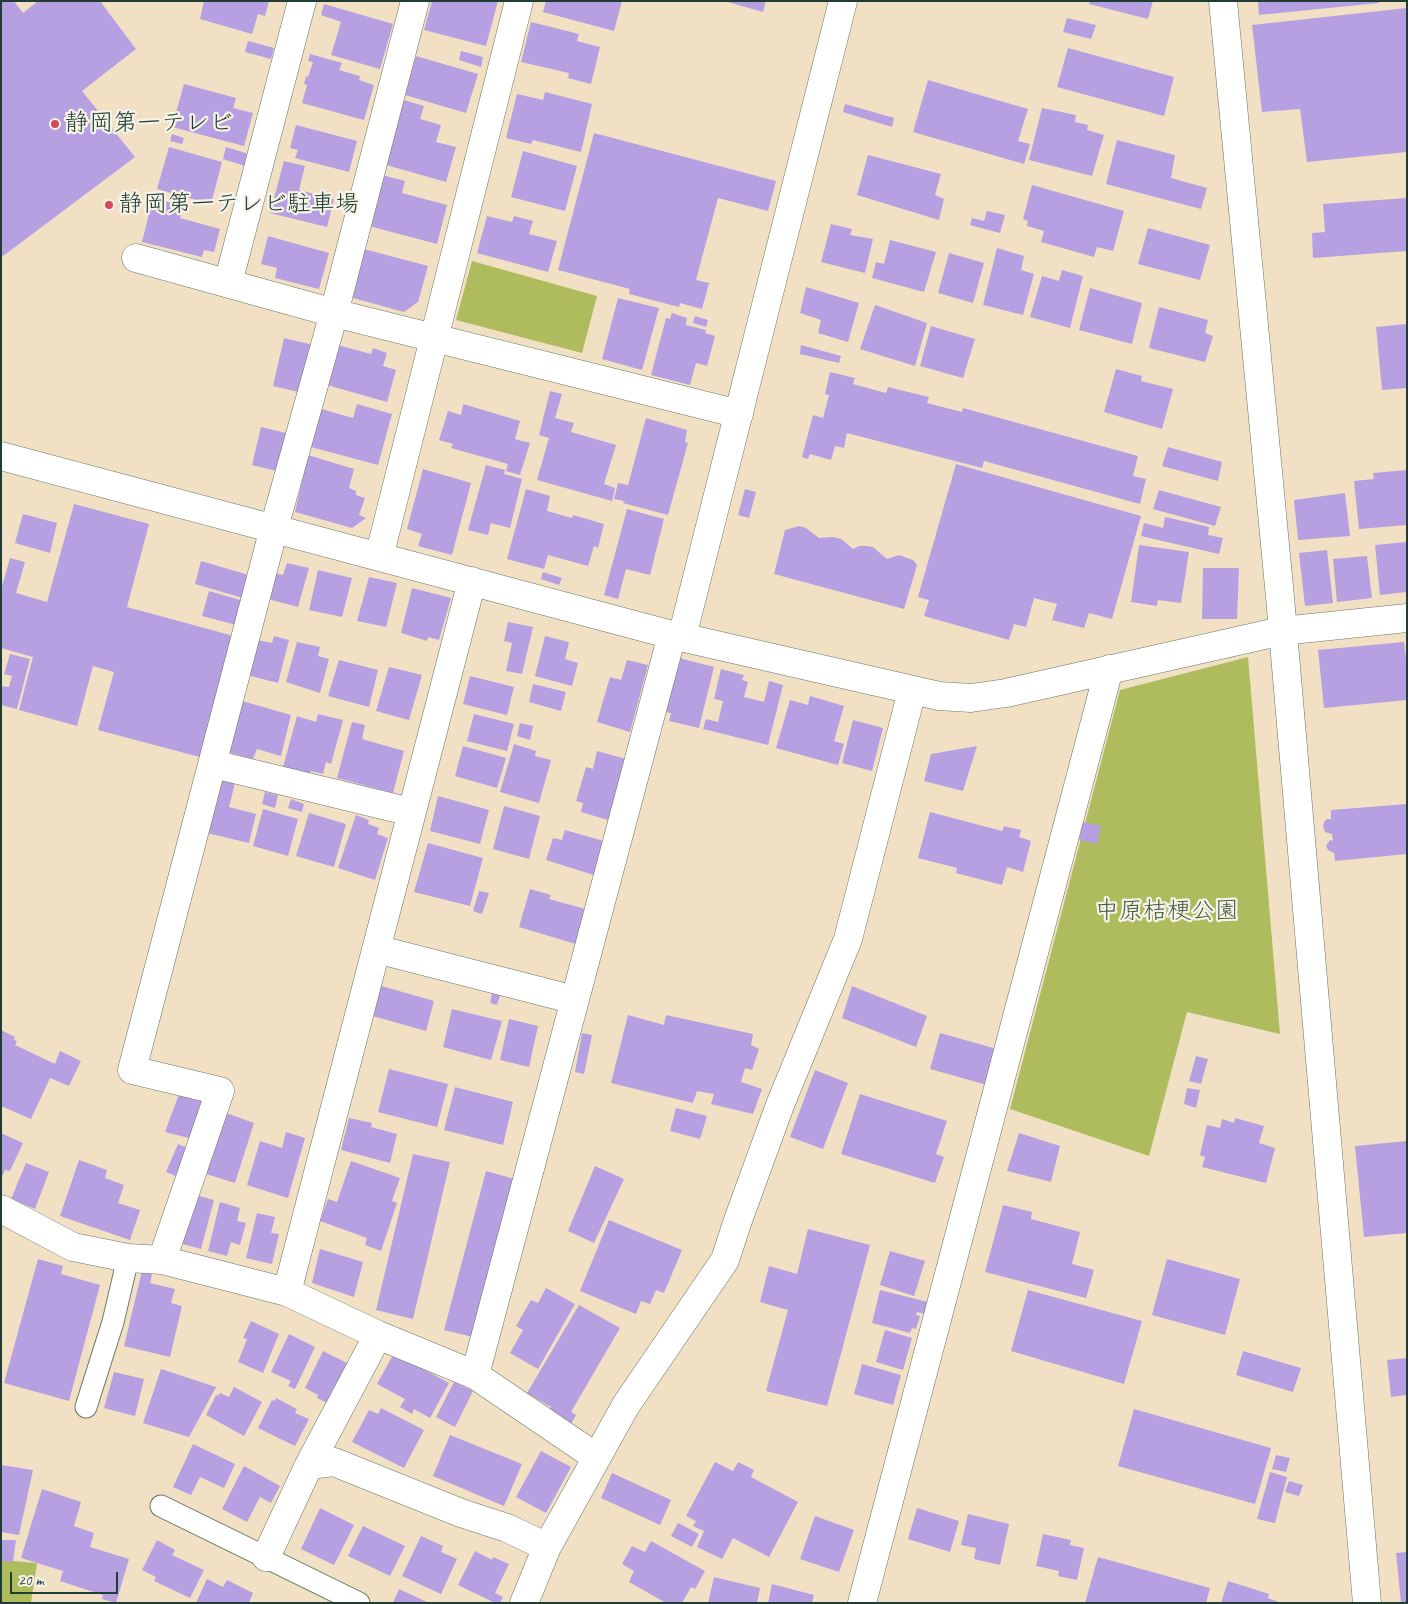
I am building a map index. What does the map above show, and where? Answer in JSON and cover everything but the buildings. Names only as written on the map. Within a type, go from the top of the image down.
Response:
[{"type":"street","points":[[228,283],[302,1]]},
{"type":"street","points":[[162,1260],[220,1091],[132,1070],[274,528],[334,313],[414,1]]},
{"type":"street","points":[[379,557],[519,1]]},
{"type":"street","points":[[475,1375],[575,1000],[739,414],[843,1]]},
{"type":"street","points":[[1222,1],[1282,631],[1367,1603]]},
{"type":"street","points":[[136,258],[334,313],[739,414]]},
{"type":"street","points":[[1,456],[677,636],[939,696],[972,698],[1006,693],[1282,631],[1407,618]]},
{"type":"street","points":[[287,1292],[472,581]]},
{"type":"street","points":[[862,1603],[1109,669]]},
{"type":"street","points":[[524,1603],[547,1547],[626,1405],[725,1260],[780,1105],[848,939],[912,691]]},
{"type":"street","points":[[213,764],[411,812]]},
{"type":"street","points":[[376,948],[575,1000]]},
{"type":"street","points":[[1,1209],[73,1247],[128,1258],[162,1260],[287,1292],[378,1334],[475,1375],[596,1457]]},
{"type":"street","points":[[266,1557],[309,1465],[378,1334]]},
{"type":"street","points":[[309,1465],[334,1462],[461,1513],[507,1528],[547,1547]]},
{"type":"lane","points":[[86,1407],[112,1322],[128,1258]]},
{"type":"lane","points":[[160,1506],[359,1603]]},
{"type":"green space","points":[[472,261],[597,296],[582,353],[456,320]]},
{"type":"green space","name":"中原桔梗公園","points":[[1248,657],[1280,1034],[1187,1012],[1149,1156],[1010,1109],[1120,690]]},
{"type":"green space","points":[[1,1560],[37,1563],[31,1603],[1,1603]]},
{"type":"place","name":"静岡第一テレビ","points":[[55,124]]},
{"type":"place","name":"静岡第一テレビ駐車場","points":[[109,205]]}]
